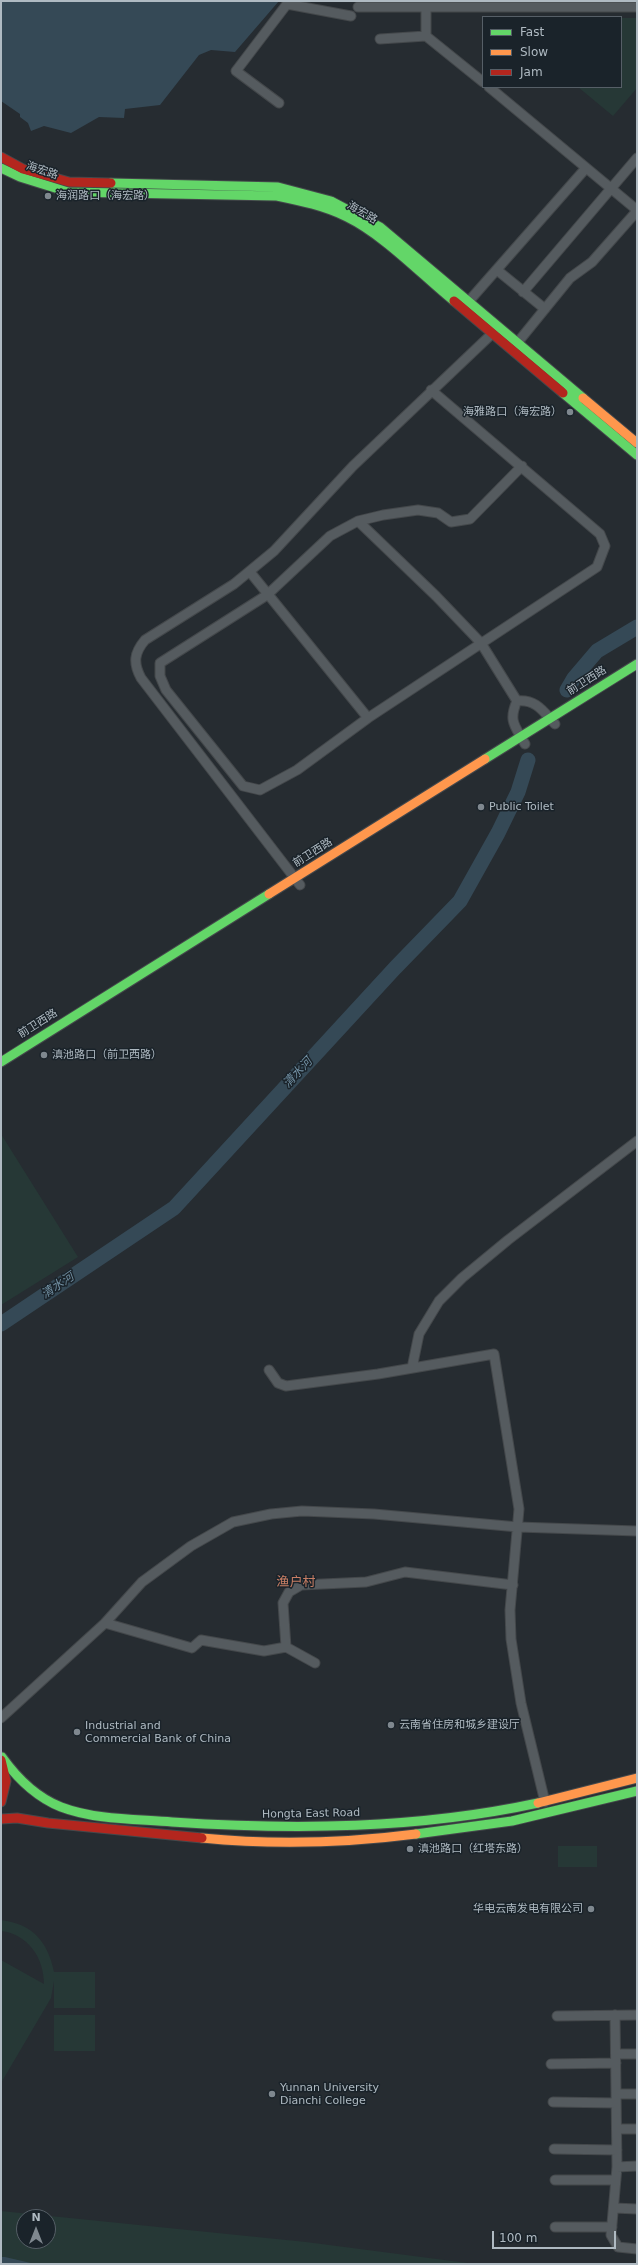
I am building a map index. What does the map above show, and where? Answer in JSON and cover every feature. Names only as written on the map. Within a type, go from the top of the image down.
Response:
[{"type":"main road","name":"海宏路","points":[[1,157],[23,169],[69,182],[278,187],[305,192],[354,209],[380,227],[469,301],[496,330],[518,342],[637,443]]},
{"type":"main road","name":"海宏路","points":[[1,168],[20,177],[68,192],[277,196],[303,201],[331,210],[349,218],[374,234],[496,330],[637,455]]},
{"type":"main road","name":"前卫西路","points":[[1,1071],[298,881],[553,721],[637,664]]},
{"type":"main road","name":"前卫西路","points":[[553,721],[637,674]]},
{"type":"main road","name":"前卫西路","points":[[1,1062],[298,881]]},
{"type":"main road","name":"Hongta East Road","points":[[1,1756],[24,1784],[60,1807],[73,1811],[140,1820],[221,1826],[336,1827],[402,1824],[478,1814],[545,1802],[599,1790],[637,1778]]},
{"type":"main road","points":[[1,1760],[6,1772],[5,1794],[1,1802]]},
{"type":"main road","points":[[1,1819],[18,1818],[48,1823],[222,1840],[304,1842],[382,1838],[512,1822],[637,1791]]},
{"type":"street","points":[[279,103],[236,71],[287,3],[351,16]]},
{"type":"street","points":[[358,7],[637,7]]},
{"type":"street","points":[[426,7],[426,36]]},
{"type":"street","points":[[380,39],[426,36],[482,81]]},
{"type":"street","points":[[490,88],[637,210],[592,262],[570,278],[518,342]]},
{"type":"street","points":[[523,292],[637,158]]},
{"type":"street","points":[[469,301],[586,168]]},
{"type":"street","points":[[497,270],[545,309]]},
{"type":"street","points":[[298,881],[141,678],[136,668],[135,656],[139,647],[145,640],[250,572],[274,552],[353,466],[431,390],[496,330]]},
{"type":"street","points":[[431,390],[522,466],[600,534],[605,546],[597,567],[368,718],[297,770],[260,790],[243,786],[166,690],[160,676],[160,663],[266,595],[330,536],[358,521],[383,515],[418,510],[438,513],[451,522],[470,519],[522,466]]},
{"type":"street","points":[[358,521],[436,596],[481,643],[517,701]]},
{"type":"street","points":[[250,572],[266,595],[338,678],[368,718]]},
{"type":"street","points":[[517,701],[528,700],[536,703],[553,721]]},
{"type":"street","points":[[517,701],[512,712],[513,725],[523,740]]},
{"type":"street","points":[[412,1368],[419,1334],[439,1301],[462,1278],[508,1240],[637,1141]]},
{"type":"street","points":[[268,1370],[278,1383],[286,1386],[412,1368],[494,1354],[518,1509],[518,1527],[510,1610],[511,1639],[522,1703],[545,1802]]},
{"type":"street","points":[[1,1718],[105,1623],[142,1582],[191,1546],[234,1522],[271,1514],[302,1511],[374,1514],[518,1527],[637,1531]]},
{"type":"street","points":[[286,1647],[283,1603],[288,1592],[301,1585],[366,1582],[405,1572],[513,1585]]},
{"type":"street","points":[[105,1623],[192,1648],[201,1640],[264,1650],[286,1647],[315,1663]]},
{"type":"street","points":[[615,2015],[617,2167],[611,2235],[618,2247],[637,2249]]},
{"type":"street","points":[[557,2016],[637,2015]]},
{"type":"street","points":[[551,2064],[616,2058],[637,2054]]},
{"type":"street","points":[[553,2102],[616,2099],[637,2094]]},
{"type":"street","points":[[617,2129],[637,2129]]},
{"type":"street","points":[[554,2149],[617,2150]]},
{"type":"street","points":[[617,2167],[637,2166]]},
{"type":"street","points":[[555,2180],[616,2180]]},
{"type":"street","points":[[614,2208],[637,2209]]},
{"type":"street","points":[[555,2227],[612,2227]]},
{"type":"shaded area","points":[[622,18],[637,18],[637,88],[613,116],[579,88],[622,88]]},
{"type":"shaded area","points":[[1,1134],[78,1257],[1,1305]]},
{"type":"shaded area","points":[[558,1846],[597,1846],[597,1867],[558,1867]]},
{"type":"shaded area","points":[[1,1920],[22,1926],[37,1936],[48,1952],[54,1972],[95,1972],[95,2008],[54,2008],[54,1981],[51,1998],[1,2083],[1,1960],[44,1984],[41,1965],[33,1949],[19,1937],[11,1933],[1,1931]]},
{"type":"shaded area","points":[[54,2015],[95,2015],[95,2051],[54,2051]]},
{"type":"shaded area","points":[[1,2211],[16,2213],[16,2249],[56,2249],[56,2217],[306,2242],[475,2264],[1,2264]]},
{"type":"water","points":[[1,1],[279,1],[235,52],[211,50],[199,55],[160,105],[125,109],[124,118],[99,117],[71,133],[44,126],[31,131],[28,123],[20,117],[20,114],[1,101]]},
{"type":"water","points":[[1,2257],[5,2257],[35,2264],[1,2264]]},
{"type":"waterway","name":"清水河","points":[[567,690],[574,678],[597,651],[637,627]]},
{"type":"waterway","name":"清水河","points":[[1,1324],[174,1208],[395,968],[460,901],[498,833],[518,792],[528,760]]},
{"type":"traffic: fast","points":[[1,168],[20,177],[68,192],[277,196],[313,204],[347,217],[375,234],[454,301]]},
{"type":"traffic: fast","points":[[111,183],[278,187],[331,201],[380,227],[583,398]]},
{"type":"traffic: fast","points":[[563,393],[637,455]]},
{"type":"traffic: fast","points":[[485,759],[637,664]]},
{"type":"traffic: fast","points":[[1,1062],[269,894]]},
{"type":"traffic: fast","points":[[2,1757],[14,1772],[43,1798],[61,1807],[102,1817],[218,1825],[356,1825],[402,1823],[447,1818],[493,1812],[538,1803]]},
{"type":"traffic: fast","points":[[416,1834],[512,1821],[637,1791]]},
{"type":"traffic: slow","points":[[583,398],[637,443]]},
{"type":"traffic: slow","points":[[269,894],[485,759]]},
{"type":"traffic: slow","points":[[538,1803],[637,1778]]},
{"type":"traffic: slow","points":[[202,1838],[256,1842],[309,1842],[416,1834]]},
{"type":"traffic: jam","points":[[1,157],[23,169],[69,182],[111,183]]},
{"type":"traffic: jam","points":[[454,301],[563,393]]},
{"type":"traffic: jam","points":[[1,1760],[6,1781],[1,1802]]},
{"type":"traffic: jam","points":[[1,1819],[17,1818],[48,1823],[202,1838]]},
{"type":"place","name":"海润路口（海宏路）","points":[[48,196]]},
{"type":"place","name":"海雅路口（海宏路）","points":[[570,412]]},
{"type":"place","name":"Public Toilet","points":[[481,807]]},
{"type":"place","name":"滇池路口（前卫西路）","points":[[44,1055]]},
{"type":"place","name":"云南省住房和城乡建设厅","points":[[391,1725]]},
{"type":"place","name":"Industrial and Commercial Bank of China","points":[[77,1732]]},
{"type":"place","name":"滇池路口（红塔东路）","points":[[410,1849]]},
{"type":"place","name":"华电云南发电有限公司","points":[[591,1909]]},
{"type":"place","name":"Yunnan University Dianchi College","points":[[272,2094]]},
{"type":"district","name":"渔户村","points":[[296,1583]]}]
